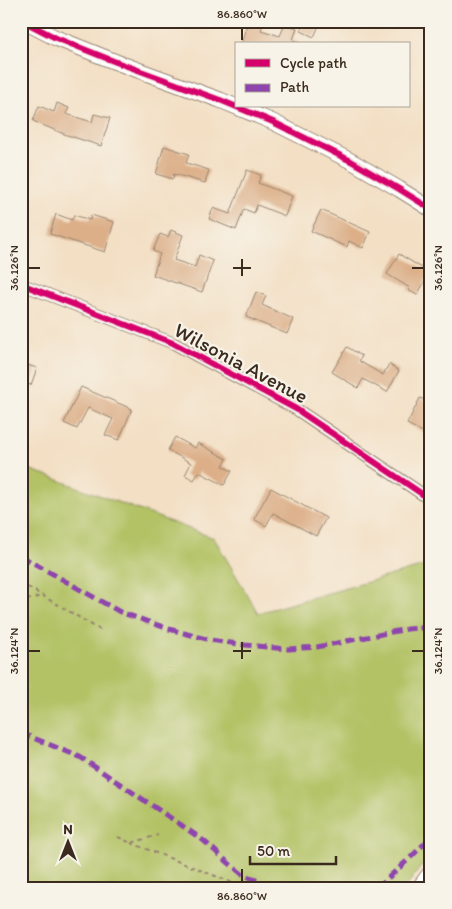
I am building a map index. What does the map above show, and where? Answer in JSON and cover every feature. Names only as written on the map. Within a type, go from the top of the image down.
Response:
[{"type":"street","points":[[23,21],[56,38],[235,106]]},
{"type":"street","points":[[239,108],[273,122],[351,161],[431,209]]},
{"type":"street","name":"Wilsonia Avenue","points":[[21,284],[173,343],[296,409],[431,500]]},
{"type":"street","points":[[420,888],[431,872]]},
{"type":"path","points":[[21,583],[102,631]]},
{"type":"path","points":[[27,600],[42,596]]},
{"type":"path","points":[[131,843],[158,835]]},
{"type":"path","points":[[118,837],[241,886]]},
{"type":"green space","points":[[21,466],[214,538],[258,613],[424,566],[431,566],[431,853],[405,888],[65,888],[21,881]]},
{"type":"building","points":[[248,21],[264,21],[261,30],[280,36],[285,24],[297,28],[293,40],[299,42],[242,42]]},
{"type":"building","points":[[305,21],[320,23],[314,37],[301,31]]},
{"type":"building","points":[[57,103],[69,108],[66,114],[92,122],[94,114],[110,118],[101,146],[64,134],[33,121],[39,106],[54,112]]},
{"type":"building","points":[[164,146],[189,154],[186,163],[209,170],[205,183],[174,174],[173,179],[156,174]]},
{"type":"building","points":[[247,170],[261,175],[258,183],[292,196],[285,216],[257,205],[254,213],[244,209],[236,230],[209,219],[213,208],[230,214]]},
{"type":"building","points":[[321,210],[370,232],[363,248],[349,241],[347,247],[311,231]]},
{"type":"building","points":[[56,214],[72,220],[74,215],[90,220],[91,215],[114,222],[105,252],[50,234]]},
{"type":"building","points":[[171,230],[183,235],[174,260],[195,267],[199,255],[213,261],[202,292],[153,275],[160,254],[153,251],[160,234],[168,237]]},
{"type":"building","points":[[399,254],[430,273],[417,295],[408,290],[410,288],[387,274]]},
{"type":"building","points":[[256,292],[266,296],[262,305],[293,319],[287,334],[246,317]]},
{"type":"building","points":[[347,347],[362,356],[359,361],[383,375],[389,364],[399,371],[387,392],[363,379],[358,388],[332,372]]},
{"type":"building","points":[[21,363],[37,368],[31,385],[21,382]]},
{"type":"building","points":[[81,387],[132,409],[119,440],[105,435],[113,419],[88,408],[77,429],[64,423]]},
{"type":"building","points":[[420,398],[431,403],[431,436],[407,424]]},
{"type":"building","points":[[175,437],[195,448],[198,443],[227,459],[223,466],[232,471],[224,485],[199,472],[194,480],[185,475],[191,463],[168,450]]},
{"type":"building","points":[[271,488],[326,518],[316,536],[273,513],[266,526],[254,519]]},
{"type":"marked path","points":[[21,556],[120,612],[169,629],[210,640],[288,649],[317,647],[407,629],[431,627]]},
{"type":"marked path","points":[[21,733],[80,757],[204,841],[242,874],[275,888]]},
{"type":"marked path","points":[[377,888],[431,837]]},
{"type":"cycle path","points":[[23,21],[56,38],[235,106]]},
{"type":"cycle path","points":[[239,108],[273,122],[351,161],[431,209]]},
{"type":"cycle path","points":[[21,284],[173,343],[296,409],[431,500]]}]
